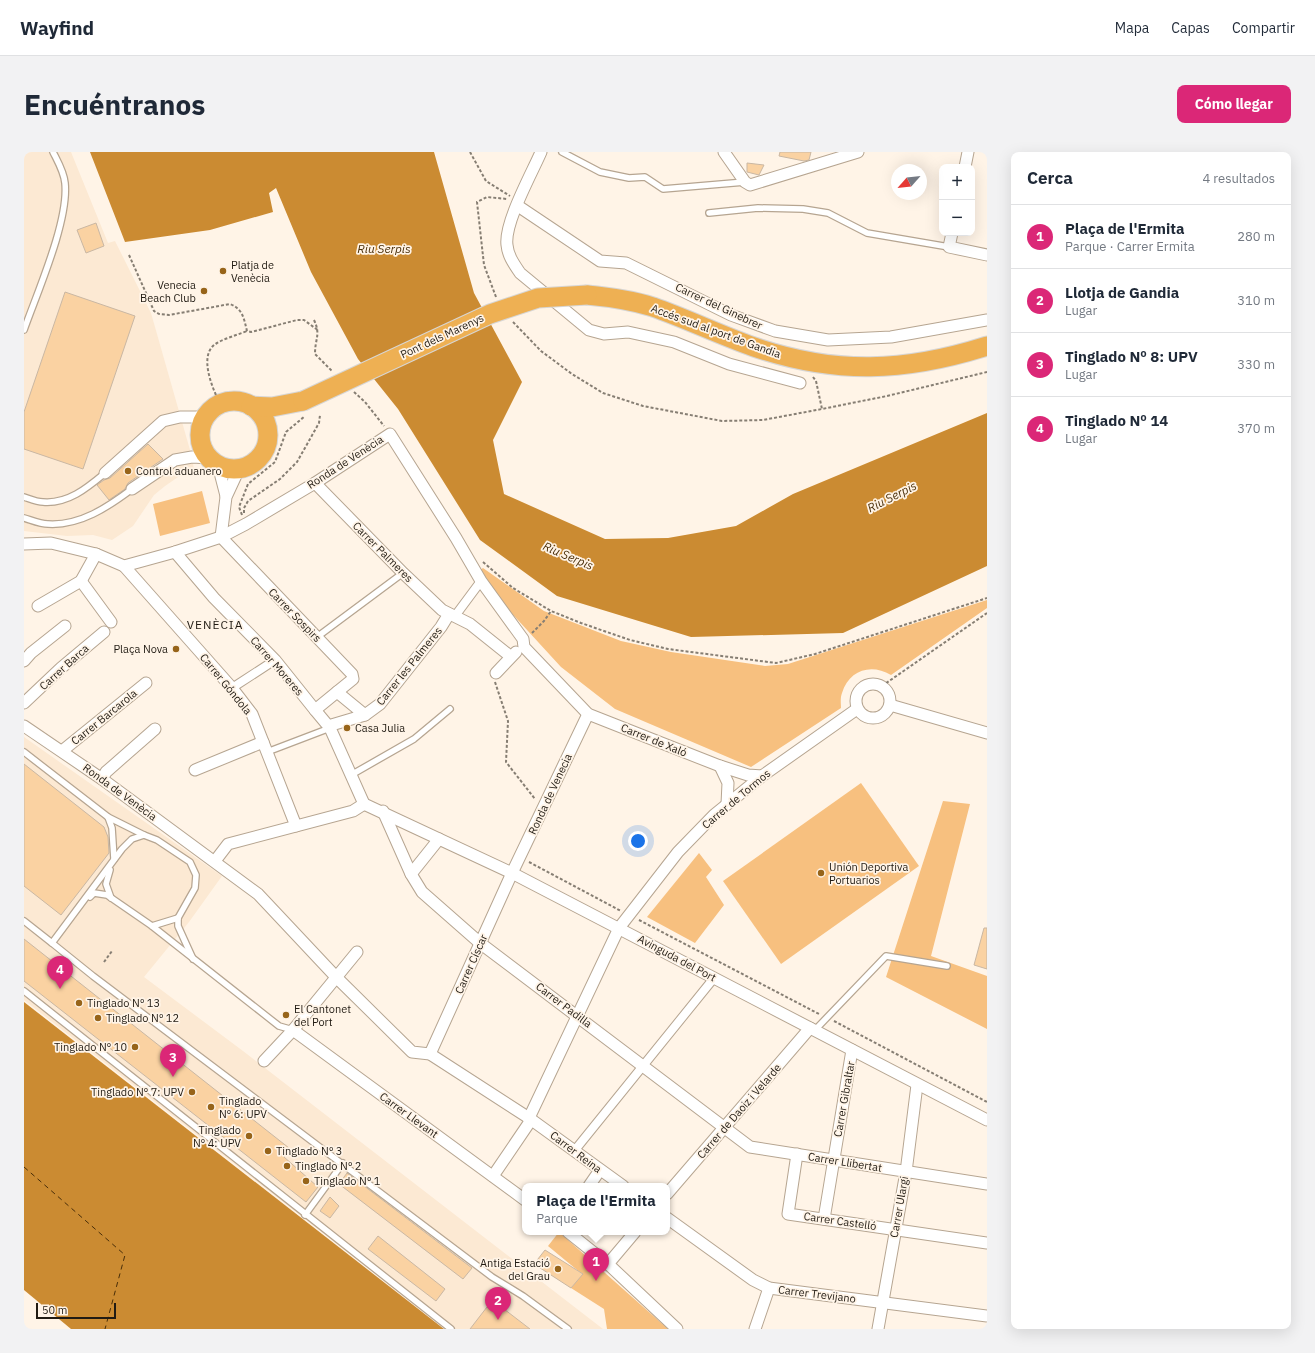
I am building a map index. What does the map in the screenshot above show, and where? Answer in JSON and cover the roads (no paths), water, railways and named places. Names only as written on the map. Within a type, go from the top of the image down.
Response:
[{"type":"highway","name":"Accés sud al port de Gandia","points":[[587,295],[620,299],[652,307],[754,347],[798,360],[852,367],[899,366],[952,357],[987,346]]},
{"type":"highway","name":"Pont dels Marenys","points":[[306,407],[490,314],[538,298],[587,295]]},
{"type":"highway","points":[[236,401],[251,406],[306,407],[278,423],[268,435],[262,454],[252,464],[239,469],[228,468],[214,462],[203,449],[200,438],[201,427],[206,417],[220,404],[236,401]]},
{"type":"highway","points":[[251,406],[260,414],[266,424],[268,435]]},
{"type":"street","points":[[541,152],[509,227],[507,244],[512,261],[520,273],[589,330],[604,334],[628,332],[674,342],[729,364],[800,383]]},
{"type":"street","points":[[724,152],[745,182],[750,185],[858,152]]},
{"type":"street","points":[[966,164],[968,152]]},
{"type":"street","name":"Carrer del Ginebrer","points":[[518,204],[600,261],[626,263],[731,315],[775,332],[828,340],[891,337],[987,320]]},
{"type":"street","points":[[951,236],[949,247],[987,255]]},
{"type":"street","points":[[105,473],[163,421],[180,417],[206,417]]},
{"type":"street","name":"Ronda de Venècia","points":[[124,566],[221,537],[315,483],[390,434],[456,538],[481,581],[524,643],[588,714]]},
{"type":"street","points":[[132,489],[175,460],[192,457],[214,462],[226,497]]},
{"type":"street","points":[[221,537],[226,497],[239,469]]},
{"type":"street","name":"Carrer Palmeres","points":[[315,483],[403,573],[442,610],[470,624],[510,656]]},
{"type":"street","name":"Carrer Sospirs","points":[[221,537],[352,674],[353,679],[337,692]]},
{"type":"street","points":[[24,544],[51,543],[96,554],[124,566]]},
{"type":"street","name":"Carrer Moreres","points":[[174,552],[214,598],[275,660],[329,727],[364,804]]},
{"type":"street","points":[[38,606],[81,581],[96,554]]},
{"type":"street","name":"Carrer Góndola","points":[[124,566],[232,688],[252,714],[296,826]]},
{"type":"street","points":[[81,581],[111,622]]},
{"type":"street","points":[[452,615],[481,581]]},
{"type":"street","name":"Carrer les Palmeres","points":[[365,715],[380,704],[452,615]]},
{"type":"street","points":[[24,661],[31,653],[65,626]]},
{"type":"street","name":"Carrer Barca","points":[[24,703],[61,668],[104,632]]},
{"type":"street","points":[[496,673],[510,656],[524,643]]},
{"type":"street","points":[[232,688],[275,660]]},
{"type":"street","name":"Carrer Barcarola","points":[[62,751],[146,683]]},
{"type":"street","points":[[871,683],[882,686],[889,694],[890,705],[886,712],[875,718],[867,717],[858,709],[856,698],[861,688],[871,683]]},
{"type":"street","points":[[315,710],[337,692],[365,715]]},
{"type":"street","points":[[890,705],[987,733]]},
{"type":"street","name":"Carrer de Tormos","points":[[492,1176],[530,1123],[529,1118],[619,928],[678,852],[714,815],[762,776],[858,709]]},
{"type":"street","name":"Carrer de Xaló","points":[[588,714],[720,766],[748,775],[762,776]]},
{"type":"street","name":"Ronda de Venecia","points":[[512,873],[544,809],[588,714]]},
{"type":"street","points":[[329,727],[365,715]]},
{"type":"street","name":"Ronda de Venècia","points":[[24,726],[102,779],[258,894],[336,977],[412,1052],[430,1054]]},
{"type":"street","points":[[102,779],[106,772],[155,729]]},
{"type":"street","points":[[195,770],[265,747]]},
{"type":"street","points":[[720,766],[728,783],[727,804]]},
{"type":"street","points":[[214,861],[228,844],[353,810],[364,804]]},
{"type":"street","name":"Avinguda del Port","points":[[364,804],[383,811],[512,873],[987,1120]]},
{"type":"street","name":"Carrer Padilla","points":[[383,811],[411,874],[422,892],[480,943],[578,1015],[724,1128]]},
{"type":"street","points":[[411,874],[439,839]]},
{"type":"street","name":"Carrer Císcar","points":[[430,1054],[512,873]]},
{"type":"street","points":[[264,1061],[293,1030],[357,952]]},
{"type":"street","points":[[575,1150],[714,978]]},
{"type":"street","name":"Carrer de Daoiz i Velarde","points":[[670,1191],[813,1029]]},
{"type":"street","name":"Carrer Llevant","points":[[293,1030],[522,1198]]},
{"type":"street","name":"Carrer Gibraltar","points":[[824,1219],[852,1050]]},
{"type":"street","name":"Carrer Reina","points":[[430,1054],[529,1118],[619,1183]]},
{"type":"street","name":"Carrer Ulargi","points":[[878,1329],[906,1172],[917,1084]]},
{"type":"street","name":"Carrer Llibertat","points":[[724,1128],[750,1147],[987,1184]]},
{"type":"street","name":"Carrer Llibertat","points":[[788,1214],[797,1154]]},
{"type":"street","points":[[591,1183],[600,1170]]},
{"type":"street","name":"Carrer Castelló","points":[[788,1214],[987,1243]]},
{"type":"street","name":"Carrer Trevijano","points":[[670,1220],[754,1280],[768,1288],[987,1316]]},
{"type":"street","points":[[572,1235],[608,1264],[677,1329]]},
{"type":"street","points":[[608,1264],[632,1235]]},
{"type":"street","points":[[755,1329],[768,1288]]},
{"type":"lane","points":[[24,330],[57,237],[65,202],[65,182],[60,164],[53,152]]},
{"type":"lane","points":[[562,152],[600,172],[629,178],[645,178],[663,189],[745,182]]},
{"type":"lane","points":[[709,213],[758,208],[804,209],[828,213],[867,233],[949,247]]},
{"type":"lane","points":[[24,497],[43,502],[68,498],[84,490],[105,473]]},
{"type":"lane","points":[[24,518],[48,524],[72,522],[94,514],[132,489]]},
{"type":"lane","points":[[317,637],[403,573]]},
{"type":"lane","points":[[351,775],[414,739],[450,709]]},
{"type":"lane","points":[[265,747],[329,727]]},
{"type":"lane","points":[[24,752],[108,817],[157,840],[190,862],[196,875],[195,888],[178,918],[178,926],[193,959]]},
{"type":"lane","points":[[108,817],[112,828],[113,862],[106,884],[111,898]]},
{"type":"lane","points":[[52,943],[132,839],[144,835]]},
{"type":"lane","points":[[85,901],[94,893],[106,895],[111,898],[152,926],[279,1026],[293,1030]]},
{"type":"lane","points":[[152,926],[178,918]]},
{"type":"lane","points":[[24,921],[93,976],[343,1163],[492,1277],[523,1296],[568,1329]]},
{"type":"lane","points":[[813,1029],[827,1018],[886,956],[947,966]]},
{"type":"lane","points":[[24,991],[305,1215],[451,1329]]},
{"type":"lane","points":[[305,1215],[343,1163]]},
{"type":"water","name":"Riu Serpis","points":[[90,152],[434,152],[474,293],[522,382],[493,440],[504,494],[605,539],[668,538],[736,526],[793,494],[987,413],[987,566],[843,633],[691,637],[557,596],[480,540],[398,409],[358,359],[311,272],[276,188],[269,193],[273,212],[210,230],[125,242]]},
{"type":"water","points":[[24,1002],[444,1329],[71,1329],[24,1290]]},
{"type":"place","name":"Platja de Venècia","points":[[223,271]]},
{"type":"place","name":"Venecia Beach Club","points":[[204,291]]},
{"type":"place","name":"Control aduanero","points":[[128,471]]},
{"type":"place","name":"Plaça Nova","points":[[176,649]]},
{"type":"place","name":"Casa Julia","points":[[347,728]]},
{"type":"place","name":"Unión Deportiva Portuarios","points":[[821,873]]},
{"type":"place","name":"Tinglado Nº 14","points":[[60,989]]},
{"type":"place","name":"Tinglado Nº 13","points":[[79,1003]]},
{"type":"place","name":"El Cantonet del Port","points":[[286,1015]]},
{"type":"place","name":"Tinglado Nº 12","points":[[98,1018]]},
{"type":"place","name":"Tinglado Nº 10","points":[[135,1047]]},
{"type":"place","name":"Tinglado Nº 8: UPV","points":[[173,1077]]},
{"type":"place","name":"Tinglado Nº 7: UPV","points":[[192,1092]]},
{"type":"place","name":"Tinglado Nº 6: UPV","points":[[211,1107]]},
{"type":"place","name":"Tinglado Nº 4: UPV","points":[[249,1136]]},
{"type":"place","name":"Tinglado Nº 3","points":[[268,1151]]},
{"type":"place","name":"Tinglado Nº 2","points":[[287,1166]]},
{"type":"place","name":"Tinglado Nº 1","points":[[306,1181]]},
{"type":"place","name":"Antiga Estació del Grau","points":[[558,1269]]},
{"type":"place","name":"Plaça de l'Ermita","points":[[596,1281]]},
{"type":"place","name":"Llotja de Gandia","points":[[498,1320]]},
{"type":"district","name":"VENÈCIA","points":[[215,625]]}]
